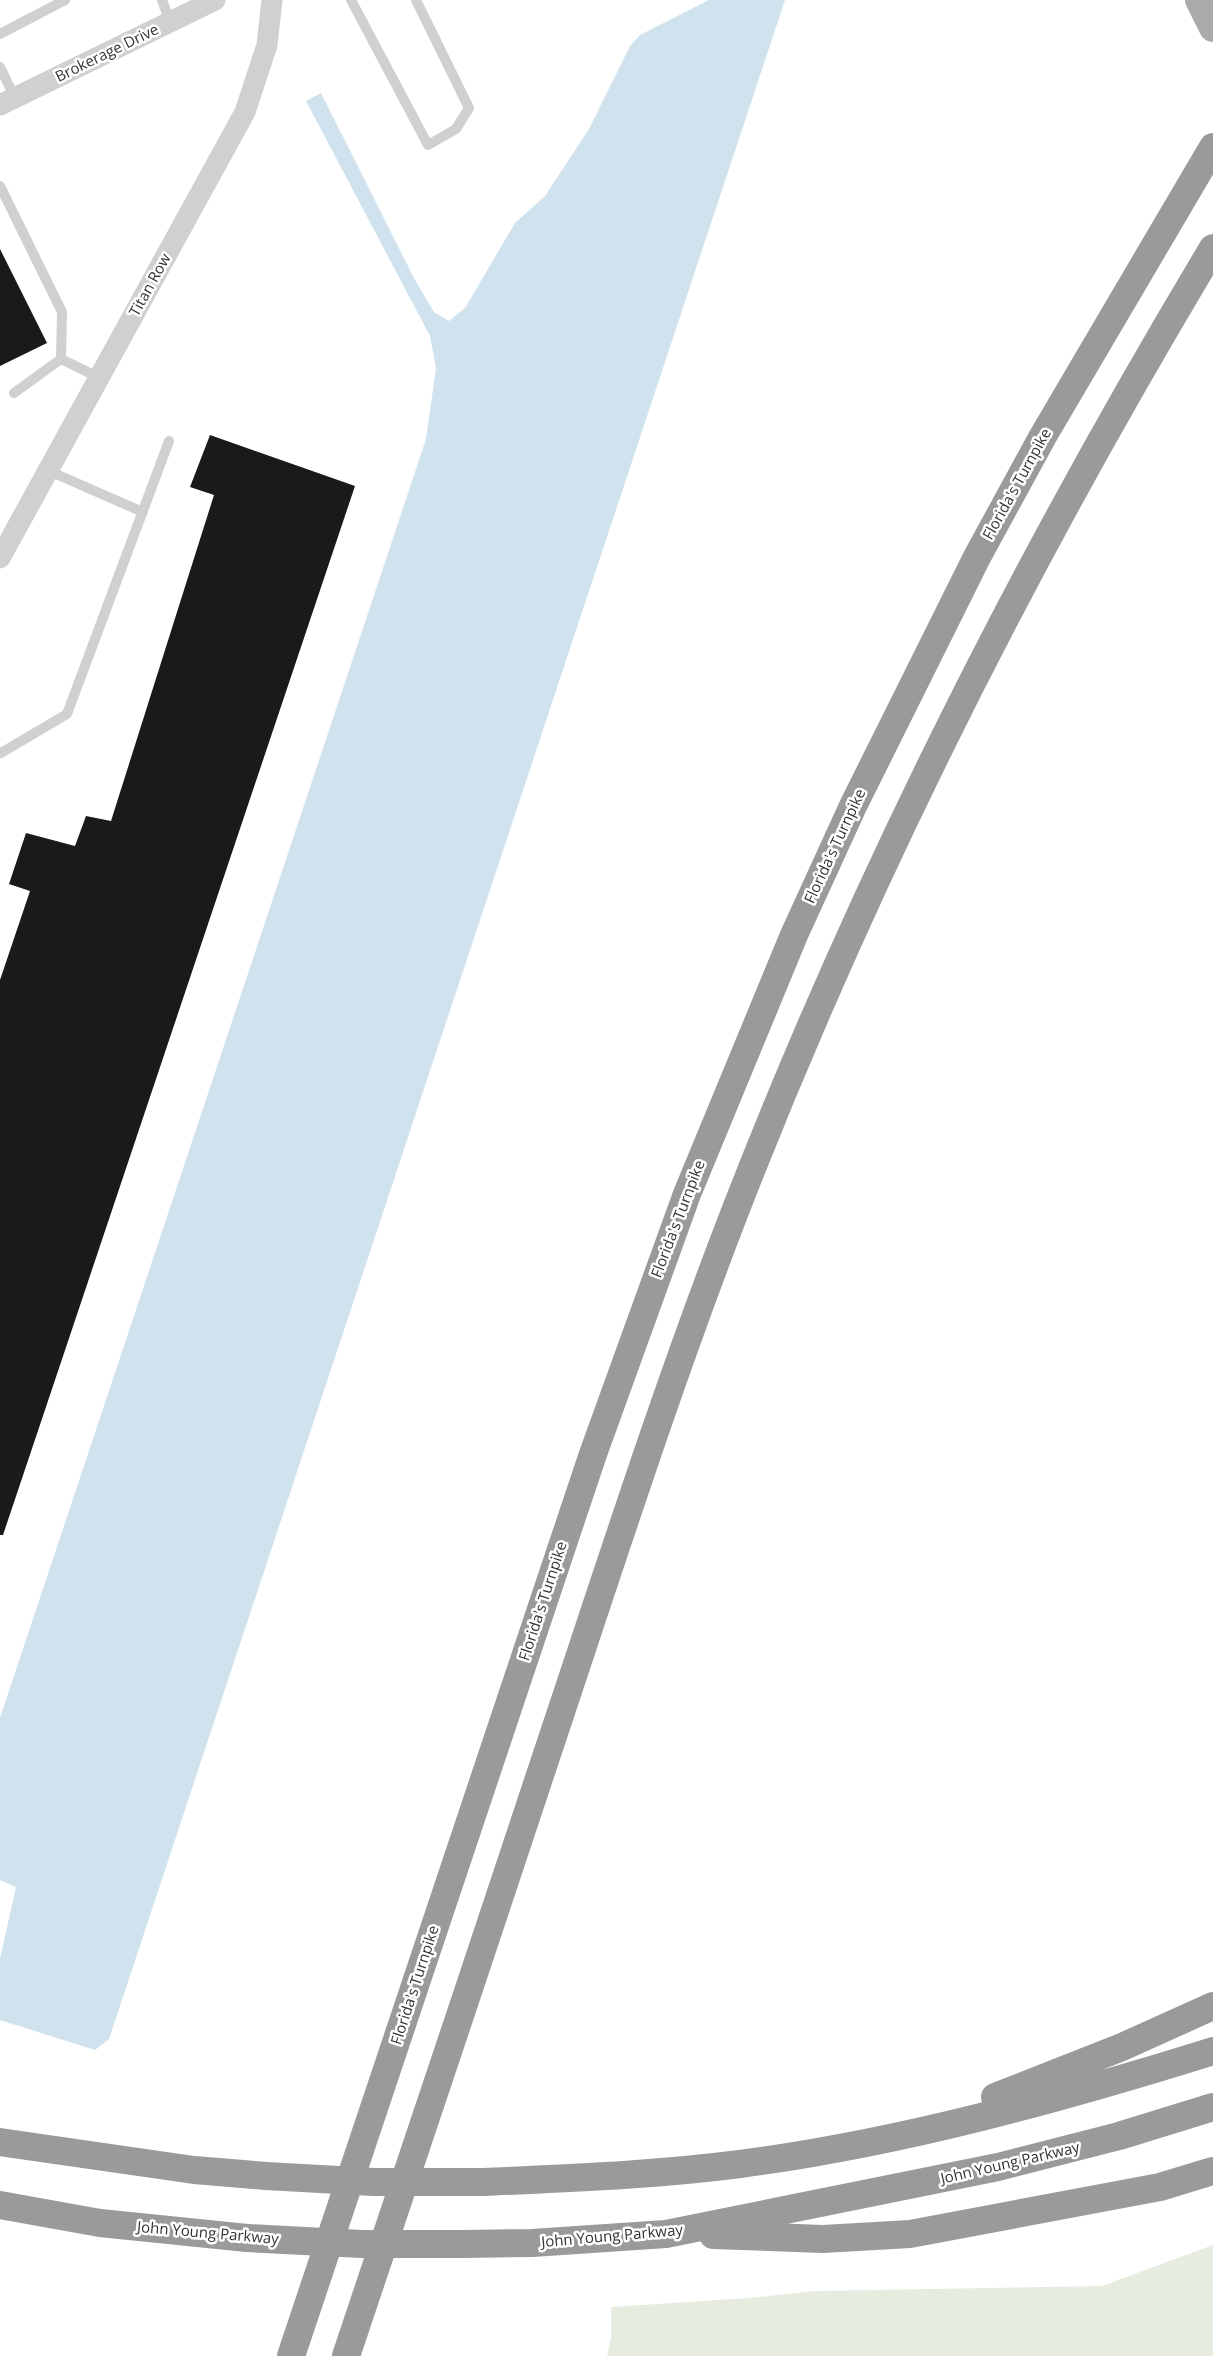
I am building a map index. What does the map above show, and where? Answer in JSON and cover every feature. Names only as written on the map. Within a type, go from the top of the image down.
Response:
[{"type":"highway","name":"Florida's Turnpike","points":[[291,2356],[593,1454],[687,1194],[794,935],[853,806],[977,557],[1043,436],[1213,147]]},
{"type":"highway","points":[[346,2356],[642,1471],[735,1213],[787,1083],[841,956],[900,829],[1023,581],[1088,462],[1213,248]]},
{"type":"highway","points":[[867,2142],[1042,2079],[1122,2047],[1213,2006]]},
{"type":"highway","points":[[0,2142],[194,2170],[266,2176],[374,2182],[484,2182],[601,2176],[740,2164],[867,2142],[1022,2106],[1125,2078],[1213,2051]]},
{"type":"highway","name":"John Young Parkway","points":[[0,2206],[100,2223],[247,2238],[362,2244],[541,2243],[666,2234],[998,2168],[1119,2136],[1213,2107]]},
{"type":"highway","points":[[666,2234],[822,2239],[910,2234],[1160,2187],[1213,2171]]},
{"type":"main road","points":[[1199,0],[1212,26]]},
{"type":"street","name":"Brokerage Drive","points":[[7,102],[215,0]]},
{"type":"street","name":"Titan Row","points":[[0,558],[245,112],[267,45],[272,0]]},
{"type":"lane","points":[[0,34],[65,0]]},
{"type":"lane","points":[[162,0],[170,22]]},
{"type":"lane","points":[[351,0],[428,145],[456,129],[469,108],[416,0]]},
{"type":"lane","points":[[0,67],[7,102]]},
{"type":"lane","points":[[0,186],[62,312],[60,359]]},
{"type":"lane","points":[[60,359],[100,378]]},
{"type":"lane","points":[[14,393],[60,359]]},
{"type":"lane","points":[[0,754],[67,714],[169,441]]},
{"type":"lane","points":[[49,470],[143,512]]},
{"type":"shaded area","points":[[1213,2245],[1213,2356],[607,2356],[611,2337],[611,2307],[749,2298],[816,2291],[1102,2286]]},
{"type":"water","points":[[709,0],[785,0],[109,2039],[95,2050],[0,2020],[0,1959],[16,1887],[0,1880],[0,1718],[426,439],[436,368],[430,336],[306,101],[321,93],[415,280],[434,312],[449,321],[465,308],[515,223],[545,196],[589,129],[630,46],[640,35]]},
{"type":"building","points":[[0,249],[47,343],[0,366]]},
{"type":"building","points":[[210,435],[355,486],[3,1535],[0,1535],[0,980],[30,891],[9,884],[26,833],[75,846],[86,816],[111,821],[214,495],[190,487]]}]
